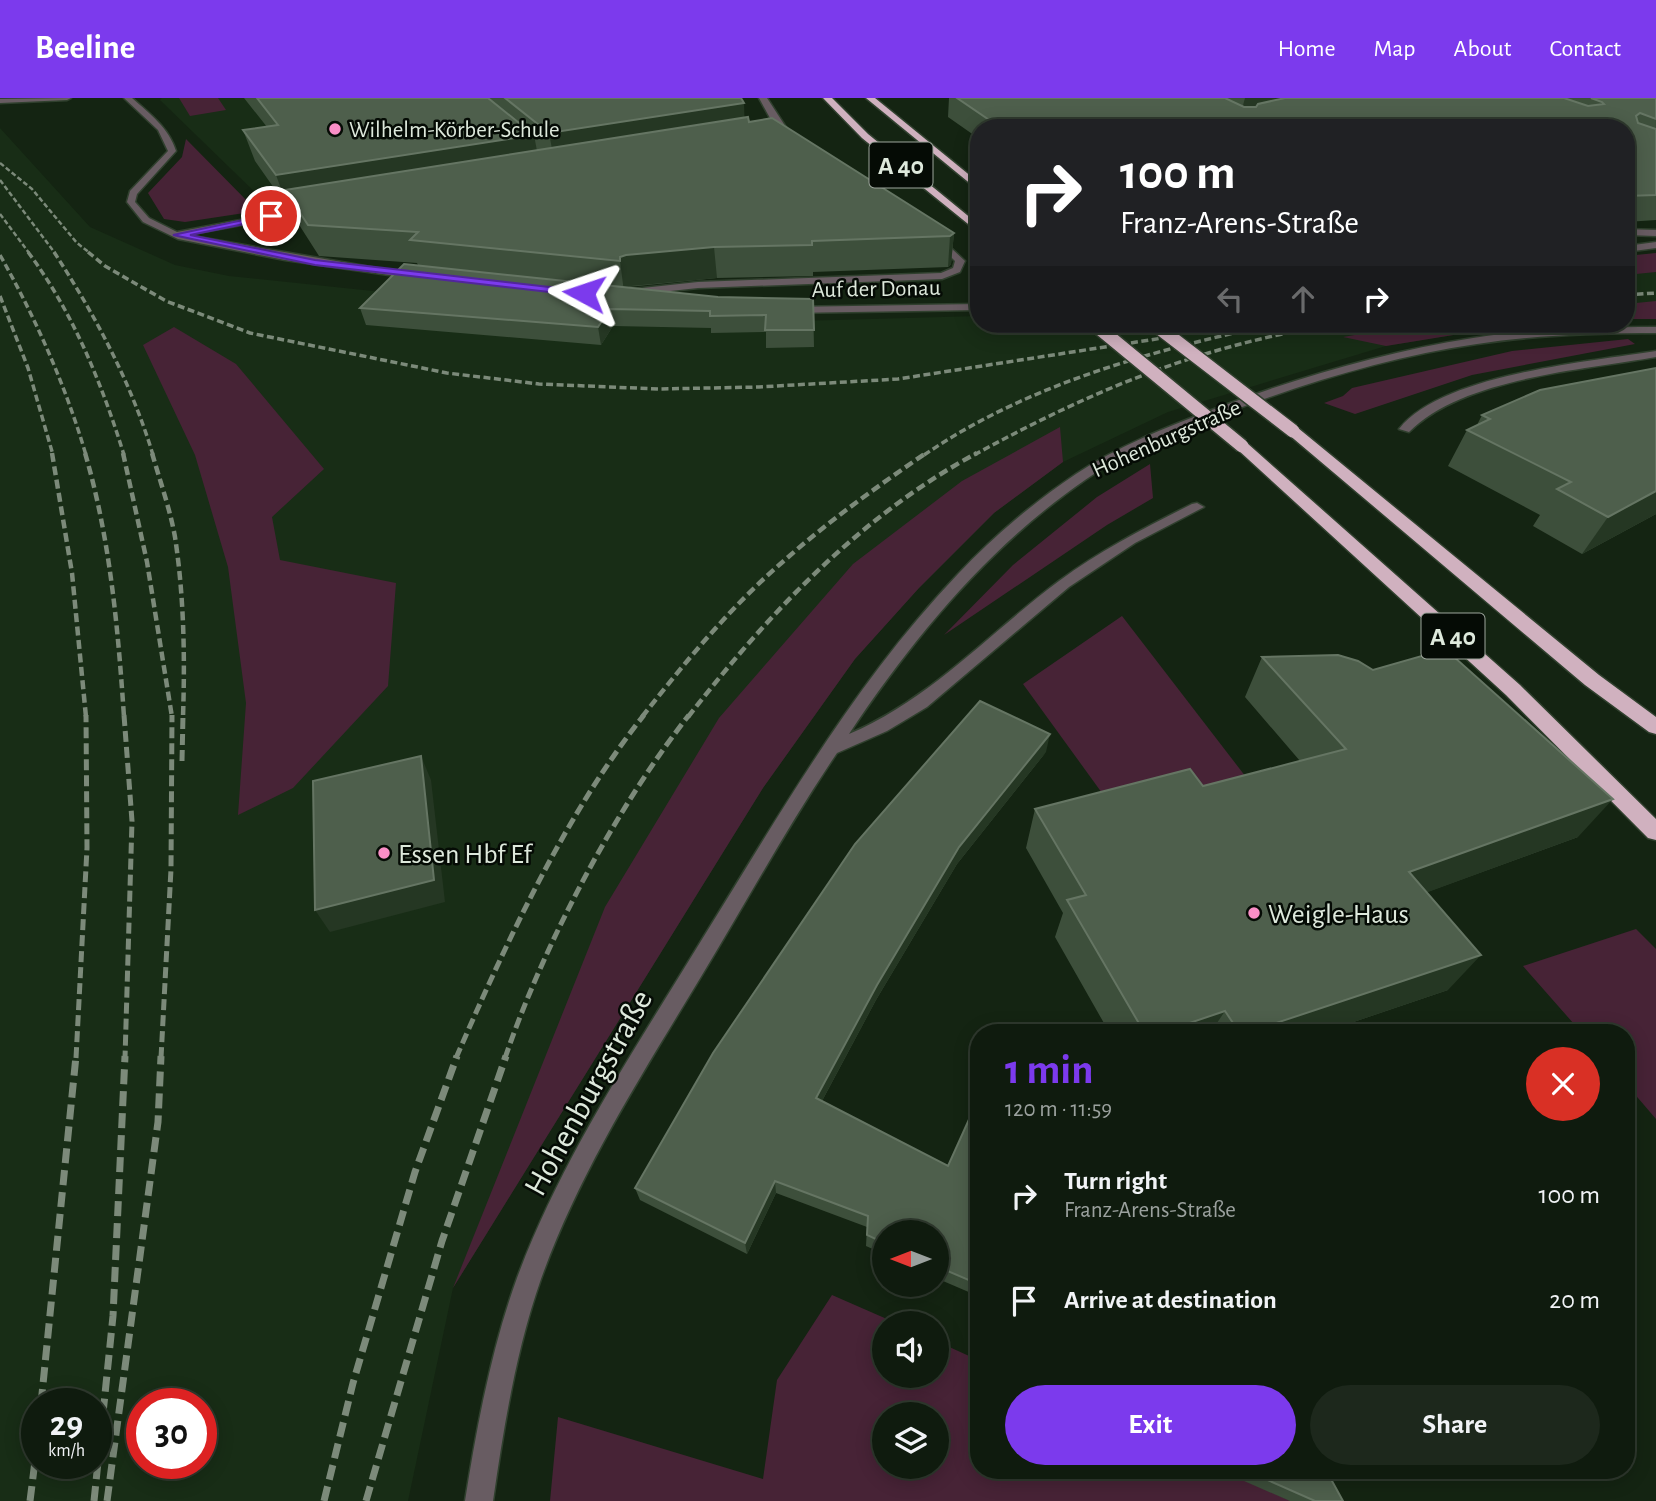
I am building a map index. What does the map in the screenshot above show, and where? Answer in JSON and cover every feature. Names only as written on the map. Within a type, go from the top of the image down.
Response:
[{"type":"highway","name":"A 40","points":[[827,98],[864,136],[970,222]]},
{"type":"highway","name":"A 40","points":[[870,98],[970,180]]},
{"type":"highway","name":"A 40","points":[[1105,333],[1242,446],[1513,690],[1656,832]]},
{"type":"highway","name":"A 40","points":[[1166,333],[1293,431],[1592,680],[1656,742]]},
{"type":"highway","points":[[1592,680],[1656,727]]},
{"type":"street","points":[[0,101],[67,98]]},
{"type":"street","points":[[128,98],[153,121],[167,139],[172,151],[134,193],[131,202],[136,211],[150,223],[177,235],[315,262],[423,277]]},
{"type":"street","points":[[763,98],[785,133],[796,140]]},
{"type":"street","points":[[772,135],[785,133]]},
{"type":"street","points":[[177,235],[219,225],[323,208]]},
{"type":"street","points":[[1635,232],[1656,233]]},
{"type":"street","name":"Auf der Donau","points":[[657,301],[612,295],[698,285],[899,280],[942,276],[957,270],[960,261],[957,256],[931,233]]},
{"type":"street","points":[[1635,248],[1656,245]]},
{"type":"street","name":"Auf der Donau","points":[[776,310],[970,307]]},
{"type":"street","name":"Hohenburgstraße","points":[[1635,331],[1656,330]]},
{"type":"street","name":"Hohenburgstraße","points":[[479,1501],[486,1451],[505,1361],[529,1281],[561,1200],[604,1117],[832,748],[880,678],[944,594],[1022,519],[1084,474],[1153,439],[1227,407],[1420,352],[1518,335],[1573,333]]},
{"type":"street","points":[[1405,429],[1410,419],[1423,410],[1444,400],[1489,386],[1656,354]]},
{"type":"street","points":[[832,748],[881,727],[921,703],[1064,584],[1130,540],[1196,507]]},
{"type":"shaded area","points":[[179,98],[218,98],[226,110],[190,116]]},
{"type":"shaded area","name":"Wilhelm-Körber-Schule","points":[[445,98],[505,168],[283,202],[264,201],[160,100]]},
{"type":"shaded area","points":[[0,128],[90,227],[175,265],[229,276],[430,297],[799,321],[970,316],[970,333],[1466,333],[1386,346],[1168,412],[1063,462],[994,513],[919,588],[855,659],[763,788],[453,1288],[408,1501],[0,1501]]},
{"type":"shaded area","points":[[186,139],[257,211],[185,222],[164,219],[148,193],[182,157]]},
{"type":"shaded area","points":[[1656,253],[1656,319],[1635,319],[1635,255]]},
{"type":"shaded area","points":[[1656,253],[1656,272],[1635,274],[1635,255]]},
{"type":"shaded area","points":[[1656,301],[1656,319],[1635,319],[1635,303]]},
{"type":"shaded area","points":[[174,327],[236,364],[324,469],[272,517],[280,560],[396,583],[388,686],[293,788],[238,815],[246,703],[228,567],[195,455],[143,345]]},
{"type":"shaded area","points":[[1366,333],[1466,333],[1386,346],[1343,337]]},
{"type":"shaded area","points":[[1628,339],[1635,344],[1472,375],[1355,414],[1324,403],[1343,396],[1352,388],[1512,351]]},
{"type":"shaded area","points":[[1060,427],[1063,462],[994,513],[919,588],[855,659],[763,788],[453,1288],[605,907],[719,718],[853,564],[962,481]]},
{"type":"shaded area","points":[[1150,464],[1153,498],[1107,525],[944,635],[1013,565],[1097,497]]},
{"type":"shaded area","points":[[1122,616],[1249,781],[1123,822],[1023,684]]},
{"type":"shaded area","points":[[1636,929],[1656,949],[1656,1119],[1635,1094],[1635,1024],[1574,1024],[1523,966]]},
{"type":"shaded area","points":[[832,1295],[872,1312],[872,1388],[949,1388],[949,1347],[970,1356],[970,1479],[1242,1479],[1291,1501],[550,1501],[558,1417],[763,1479],[777,1380]]},
{"type":"building","points":[[257,98],[488,98],[534,135],[276,175],[243,130],[278,125]]},
{"type":"building","points":[[505,98],[741,98],[744,103],[549,133]]},
{"type":"building","points":[[957,98],[1225,98],[1244,107],[1256,107],[1258,104],[1285,98],[1564,98],[1588,106],[1604,104],[1591,98],[1656,98],[1656,119],[1640,113],[1636,116],[1638,123],[1656,129],[1656,195],[1635,196],[1635,119],[988,119]]},
{"type":"building","points":[[748,117],[749,122],[772,118],[954,233],[950,236],[812,241],[812,245],[714,247],[626,255],[620,257],[620,261],[410,240],[418,232],[308,225],[285,190]]},
{"type":"building","points":[[404,264],[718,297],[813,299],[814,330],[765,330],[766,315],[710,316],[710,311],[610,309],[598,327],[360,308]]},
{"type":"building","points":[[1656,368],[1656,491],[1608,517],[1557,489],[1571,482],[1467,430],[1490,419],[1482,415],[1540,390]]},
{"type":"building","points":[[1439,651],[1442,654],[1446,652],[1613,799],[1409,872],[1481,955],[1273,1024],[1234,1024],[1225,1011],[1187,1024],[1139,1024],[1067,900],[1086,895],[1035,809],[1190,769],[1203,786],[1346,749],[1262,657],[1338,655],[1358,661],[1373,670]]},
{"type":"building","points":[[980,701],[1050,734],[959,847],[877,985],[816,1098],[948,1166],[970,1117],[970,1281],[949,1272],[949,1220],[872,1220],[872,1237],[867,1235],[868,1216],[775,1181],[745,1243],[635,1188],[713,1053],[855,844]]},
{"type":"building","name":"Essen Hbf Ef","points":[[421,756],[434,880],[315,910],[313,781]]},
{"type":"building","points":[[1265,1479],[1331,1479],[1343,1501],[1315,1501]]},
{"type":"railway","points":[[0,163],[32,189],[77,243],[90,253]]},
{"type":"railway","points":[[0,180],[55,253]]},
{"type":"railway","points":[[0,214],[29,253]]},
{"type":"railway","points":[[28,252],[59,299],[85,349],[124,455]]},
{"type":"railway","points":[[54,252],[111,350],[134,401],[153,455]]},
{"type":"railway","points":[[88,252],[105,266],[166,301],[250,333],[447,373],[539,384],[658,389],[759,387],[898,379],[1182,335]]},
{"type":"railway","points":[[0,255],[49,352],[86,455]]},
{"type":"railway","points":[[1635,294],[1656,293]]},
{"type":"railway","points":[[0,296],[28,368],[53,455]]},
{"type":"railway","points":[[924,455],[964,430],[1049,389],[1138,358],[1234,333]]},
{"type":"railway","points":[[974,455],[1062,410],[1149,373],[1239,344],[1286,333]]},
{"type":"railway","points":[[52,453],[72,573],[86,717]]},
{"type":"railway","points":[[85,453],[107,550],[116,617],[124,717]]},
{"type":"railway","points":[[123,453],[147,562],[172,717]]},
{"type":"railway","points":[[152,453],[170,516],[178,559],[183,627],[183,717]]},
{"type":"railway","points":[[642,717],[710,634],[766,577],[837,517],[926,453]]},
{"type":"railway","points":[[688,717],[751,641],[819,570],[894,506],[977,453]]},
{"type":"railway","points":[[76,1058],[87,848],[86,715]]},
{"type":"railway","points":[[124,715],[132,821],[125,1058]]},
{"type":"railway","points":[[182,761],[183,715]]},
{"type":"railway","points":[[456,1058],[495,970],[563,836],[616,753],[644,715]]},
{"type":"railway","points":[[505,1058],[540,970],[584,879],[635,792],[689,715]]},
{"type":"railway","points":[[161,1058],[171,869],[172,717]]},
{"type":"railway","points":[[43,1388],[76,1056]]},
{"type":"railway","points":[[94,1501],[113,1316],[125,1056]]},
{"type":"railway","points":[[107,1501],[158,1122],[161,1056]]},
{"type":"railway","points":[[324,1501],[353,1383],[415,1172],[457,1056]]},
{"type":"railway","points":[[366,1501],[442,1241],[506,1056]]},
{"type":"railway","points":[[30,1501],[33,1479]]},
{"type":"place","name":"Wilhelm-Körber-Schule","points":[[335,129]]},
{"type":"place","name":"Essen Hbf Ef","points":[[384,853]]},
{"type":"place","name":"Weigle-Haus","points":[[1254,913]]},
{"type":"route","points":[[271,216],[177,235],[315,262],[423,277],[584,293]]}]
